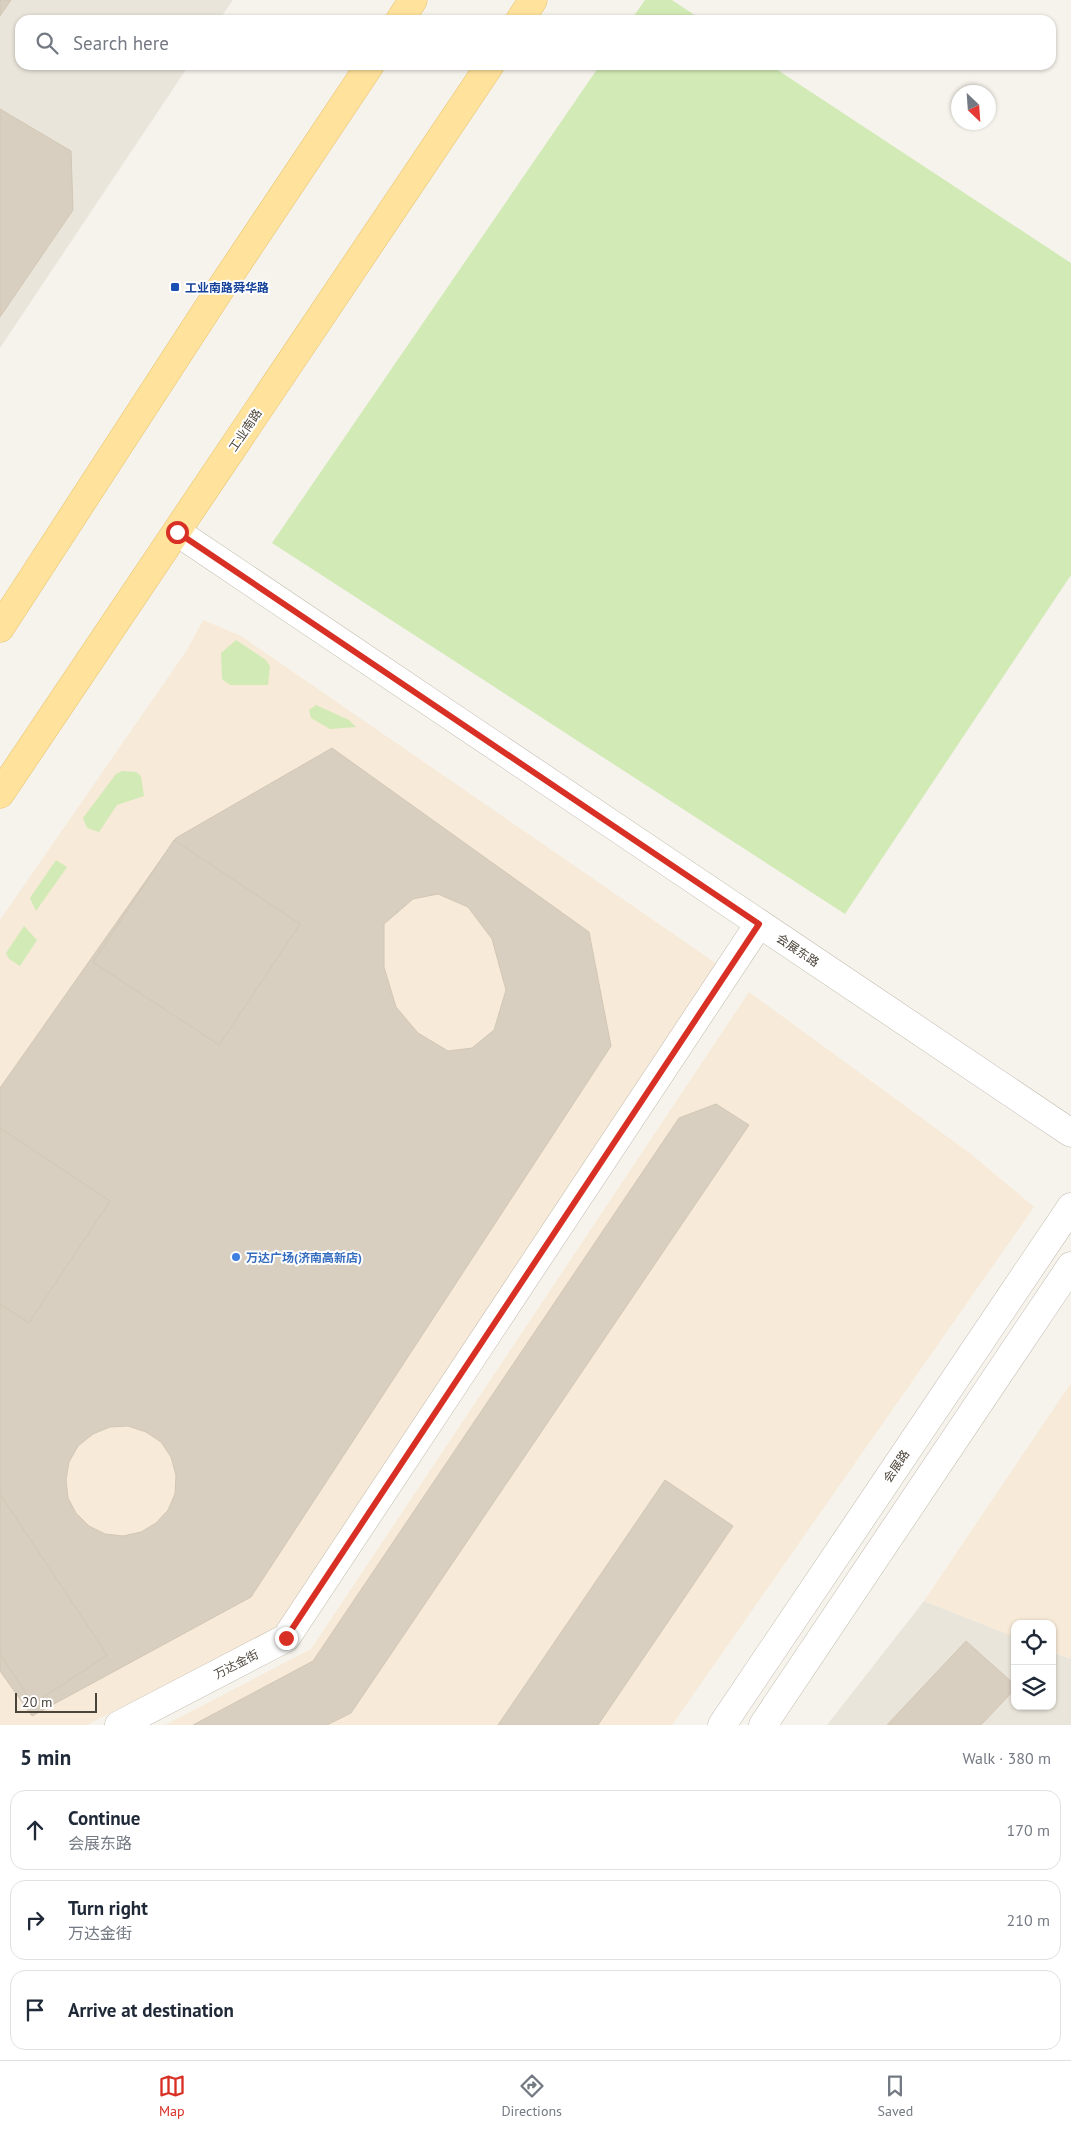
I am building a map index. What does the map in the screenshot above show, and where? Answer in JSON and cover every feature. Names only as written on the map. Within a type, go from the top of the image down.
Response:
[{"type":"main road","points":[[403,15],[413,0]]},
{"type":"main road","points":[[524,15],[534,0]]},
{"type":"main road","points":[[0,628],[221,288],[367,70]]},
{"type":"main road","name":"工业南路","points":[[0,794],[487,70]]},
{"type":"street","name":"会展东路","points":[[177,532],[1071,1133]]},
{"type":"street","name":"万达金街","points":[[119,1725],[286,1638],[759,924]]},
{"type":"street","name":"会展路","points":[[722,1725],[1071,1207]]},
{"type":"street","points":[[762,1725],[1071,1266]]},
{"type":"shaded area","points":[[0,0],[233,0],[222,15],[15,15],[15,70],[186,70],[0,348]]},
{"type":"shaded area","name":"万达广场(济南高新店)","points":[[203,620],[241,636],[717,964],[281,1625],[87,1725],[0,1725],[0,920],[187,650]]},
{"type":"shaded area","points":[[749,992],[971,1154],[1034,1207],[672,1725],[165,1725],[311,1649]]},
{"type":"shaded area","points":[[1071,1383],[1071,1659],[1056,1653],[1056,1620],[1011,1620],[1011,1635],[924,1601]]},
{"type":"shaded area","points":[[924,1601],[1011,1635],[1011,1710],[1056,1710],[1056,1653],[1071,1659],[1071,1725],[827,1725]]},
{"type":"green space","points":[[645,0],[672,0],[694,15],[634,15]]},
{"type":"green space","points":[[597,70],[778,70],[1071,263],[1071,575],[845,914],[272,543]]},
{"type":"green space","points":[[236,640],[266,660],[270,666],[268,685],[230,685],[222,679],[221,653]]},
{"type":"green space","points":[[316,705],[349,720],[356,727],[330,729],[311,718],[309,710]]},
{"type":"green space","points":[[122,771],[136,772],[141,776],[144,796],[117,805],[99,832],[87,828],[83,818],[116,774]]},
{"type":"green space","points":[[56,860],[67,867],[36,911],[30,898]]},
{"type":"green space","points":[[24,926],[37,940],[20,966],[9,959],[6,953]]},
{"type":"building","points":[[0,0],[11,0],[0,16]]},
{"type":"building","points":[[0,109],[71,151],[73,210],[0,317]]},
{"type":"building","name":"万达广场(济南高新店)","points":[[332,748],[589,932],[611,1046],[251,1597],[32,1716],[0,1671],[0,1088],[176,838]],"holes":[[[438,894],[468,907],[492,939],[506,990],[494,1030],[472,1048],[448,1051],[418,1033],[396,1007],[384,967],[384,924],[413,899]],[[128,1426],[146,1432],[161,1442],[171,1457],[176,1475],[175,1494],[168,1510],[156,1523],[141,1532],[123,1536],[105,1534],[89,1526],[76,1513],[68,1498],[66,1480],[69,1462],[78,1446],[93,1434],[110,1427]]]},
{"type":"building","points":[[174,840],[300,924],[219,1045],[93,962]]},
{"type":"building","points":[[716,1104],[749,1125],[351,1713],[327,1725],[193,1725],[313,1661],[679,1118]]},
{"type":"building","points":[[0,1128],[110,1201],[29,1323],[0,1304]]},
{"type":"building","points":[[665,1480],[733,1526],[598,1725],[498,1725]]},
{"type":"building","points":[[0,1494],[107,1655],[33,1704],[0,1654]]},
{"type":"building","points":[[966,1641],[1011,1681],[1011,1693],[981,1725],[887,1725]]},
{"type":"place","name":"工业南路舜华路","points":[[175,287]]},
{"type":"place","name":"万达广场(济南高新店)","points":[[236,1257]]},
{"type":"route","points":[[177,532],[759,924],[286,1638]]}]
